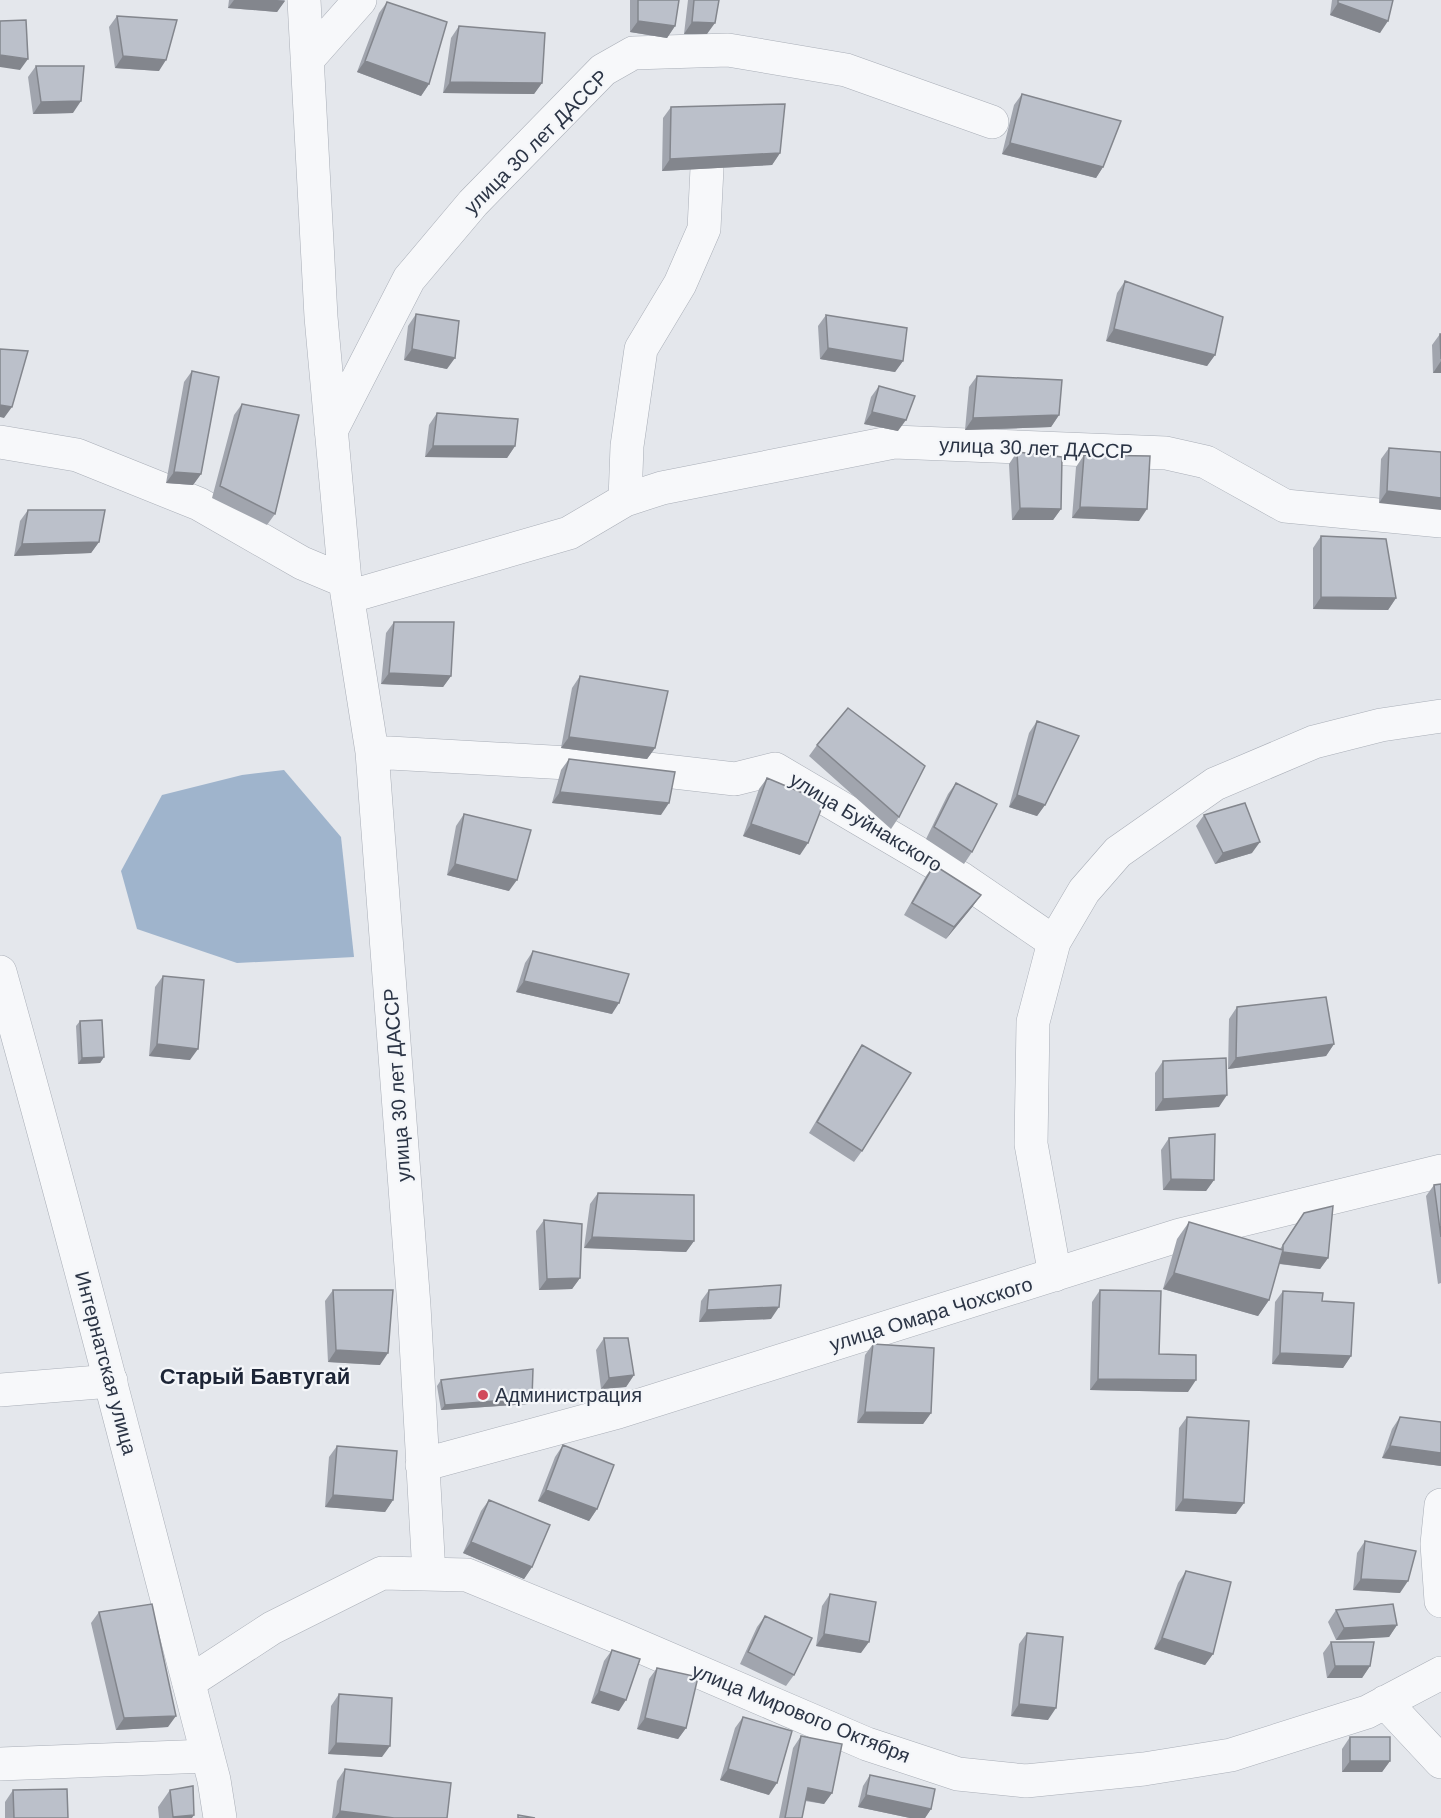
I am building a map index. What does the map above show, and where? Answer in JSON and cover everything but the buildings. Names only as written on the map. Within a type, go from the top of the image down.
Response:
[{"type":"street","name":"улица 30 лет ДАССР","points":[[304,0],[321,317],[331,431],[347,589],[372,752],[414,1306],[429,1574]]},
{"type":"street","points":[[307,60],[360,0]]},
{"type":"street","name":"улица 30 лет ДАССР","points":[[331,431],[410,279],[473,203],[595,78],[603,70],[633,53],[728,50],[846,70],[992,122]]},
{"type":"street","points":[[625,500],[627,446],[641,349],[680,284],[704,229],[707,168]]},
{"type":"street","points":[[0,442],[77,455],[199,504],[347,589]]},
{"type":"street","name":"улица 30 лет ДАССР","points":[[347,589],[569,533],[625,500],[662,488],[894,442],[1166,453],[1206,462],[1285,506],[1441,521]]},
{"type":"street","points":[[1055,1275],[1031,1144],[1033,1022],[1054,942],[1084,891],[1118,852],[1215,784],[1314,742],[1381,725],[1441,716]]},
{"type":"street","name":"улица Буйнакского","points":[[372,752],[622,766],[735,779],[775,769],[962,879],[1054,942]]},
{"type":"street","name":"Интернатская улица","points":[[0,972],[63,1195],[189,1682],[220,1818]]},
{"type":"street","name":"улица Омара Чохского","points":[[423,1465],[618,1412],[1180,1235],[1441,1171]]},
{"type":"street","points":[[0,1390],[111,1381]]},
{"type":"street","points":[[1441,1505],[1437,1544],[1441,1601]]},
{"type":"street","name":"улица Мирового Октября","points":[[189,1682],[272,1628],[382,1573],[467,1575],[867,1744],[958,1774],[1026,1781],[1144,1769],[1231,1755],[1367,1712],[1441,1673]]},
{"type":"street","points":[[1385,1702],[1441,1762]]},
{"type":"street","points":[[0,1764],[207,1756]]},
{"type":"water","points":[[284,770],[341,837],[354,957],[237,963],[137,929],[121,871],[162,795],[242,775]]},
{"type":"place","name":"Администрация","points":[[483,1395]]},
{"type":"district","name":"Старый Бавтугай","points":[[255,1376]]}]
